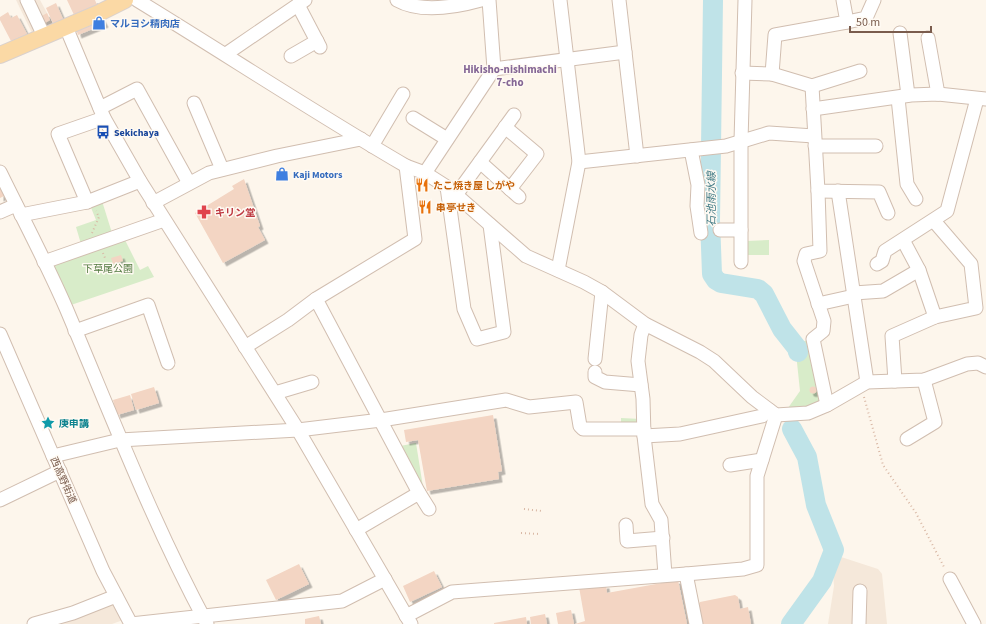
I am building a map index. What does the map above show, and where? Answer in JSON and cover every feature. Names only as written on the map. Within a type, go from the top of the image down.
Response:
[{"type":"main road","points":[[0,55],[125,0]]},
{"type":"street","points":[[27,0],[44,36]]},
{"type":"street","points":[[137,0],[226,54],[303,105],[406,166],[424,173],[452,191],[526,256],[602,292],[645,324],[700,352],[714,361],[752,397],[773,412]]},
{"type":"street","points":[[397,0],[411,6],[454,7],[480,0]]},
{"type":"street","points":[[424,173],[494,69],[489,0]]},
{"type":"street","points":[[558,270],[579,162],[560,0]]},
{"type":"street","points":[[619,0],[637,156]]},
{"type":"street","points":[[741,262],[742,73],[745,0]]},
{"type":"street","points":[[843,0],[847,22]]},
{"type":"street","points":[[772,74],[775,35],[866,18],[874,0]]},
{"type":"street","points":[[226,54],[295,3],[319,44],[291,56]]},
{"type":"street","points":[[66,27],[102,113],[140,182],[298,430],[409,620],[451,589],[686,574],[743,568],[757,565],[757,476],[773,412]]},
{"type":"street","points":[[900,32],[907,184],[916,199]]},
{"type":"street","points":[[928,38],[938,94]]},
{"type":"street","points":[[494,69],[625,52]]},
{"type":"street","points":[[742,73],[772,74],[812,86],[860,71]]},
{"type":"street","points":[[812,86],[820,251],[806,254],[804,261],[824,321],[823,331],[813,338],[827,405]]},
{"type":"street","points":[[91,200],[58,134],[102,113],[137,89],[189,183]]},
{"type":"street","points":[[153,203],[209,173],[222,169],[278,156],[367,143],[403,94]]},
{"type":"street","points":[[813,108],[903,96],[938,94],[981,99],[947,211],[934,221],[885,251],[882,261],[877,264]]},
{"type":"street","points":[[194,103],[222,169]]},
{"type":"street","points":[[490,225],[504,332],[477,339],[464,309],[452,191],[480,162],[514,115]]},
{"type":"street","points":[[413,118],[447,139]]},
{"type":"street","points":[[480,162],[514,193],[537,154],[505,127]]},
{"type":"street","points":[[579,162],[726,146],[769,133],[815,141],[876,146]]},
{"type":"street","points":[[692,150],[698,185],[697,206],[701,233]]},
{"type":"street","points":[[245,347],[288,320],[316,299],[415,239],[406,166]]},
{"type":"street","points":[[0,172],[44,262],[75,331],[159,529],[204,620]]},
{"type":"street","points":[[0,212],[91,200],[140,182]]},
{"type":"street","points":[[818,191],[879,192],[888,212]]},
{"type":"street","points":[[838,191],[854,294],[864,383]]},
{"type":"street","points":[[44,262],[164,220]]},
{"type":"street","points":[[895,381],[892,336],[935,316],[976,308],[971,264],[934,221]]},
{"type":"street","points":[[720,230],[741,230]]},
{"type":"street","points":[[903,240],[920,270],[935,316]]},
{"type":"street","points":[[818,304],[854,294],[883,291],[920,270]]},
{"type":"street","points":[[595,359],[602,292]]},
{"type":"street","points":[[316,299],[419,493],[429,509]]},
{"type":"street","points":[[75,331],[148,305],[168,362]]},
{"type":"street","points":[[645,324],[641,335],[638,361],[643,399],[644,432],[652,504],[661,520],[665,575]]},
{"type":"street","name":"西高野街道","points":[[0,334],[116,596],[131,624]]},
{"type":"street","points":[[53,456],[120,440],[298,430],[381,420],[506,400],[529,407],[571,401],[576,402],[580,426],[583,429],[680,434],[762,416],[773,412],[808,413],[827,405],[864,383],[924,380],[967,364],[978,363],[986,367]]},
{"type":"street","points":[[595,372],[595,377],[605,382],[641,385]]},
{"type":"street","points":[[907,439],[935,422],[924,380]]},
{"type":"street","points":[[274,393],[312,382]]},
{"type":"street","points":[[730,465],[762,460]]},
{"type":"street","points":[[0,500],[60,471]]},
{"type":"street","points":[[356,530],[419,493]]},
{"type":"street","points":[[626,525],[627,541],[662,538]]},
{"type":"street","points":[[686,574],[696,624]]},
{"type":"street","points":[[131,624],[204,620],[342,601],[385,579]]},
{"type":"street","points":[[950,579],[974,624]]},
{"type":"street","points":[[859,624],[860,591]]},
{"type":"street","points":[[34,624],[73,613],[116,596]]},
{"type":"path","points":[[91,200],[98,206],[96,209],[99,217],[91,236],[94,245]]},
{"type":"path","points":[[864,383],[864,400],[883,464],[916,513],[950,579]]},
{"type":"path","points":[[524,509],[542,511]]},
{"type":"path","points":[[521,533],[540,534]]},
{"type":"shaded area","points":[[16,0],[40,0],[53,24],[32,33]]},
{"type":"shaded area","points":[[838,556],[878,569],[882,574],[887,624],[828,624],[834,586],[833,573]]},
{"type":"shaded area","points":[[108,602],[115,605],[123,620],[112,624],[51,624]]},
{"type":"green space","points":[[102,201],[112,233],[81,244],[76,227],[96,220],[90,205]]},
{"type":"green space","name":"下草尾公園","points":[[124,238],[140,270],[148,266],[154,277],[68,306],[50,263]]},
{"type":"green space","points":[[769,240],[769,255],[746,255],[746,241]]},
{"type":"green space","points":[[808,340],[821,399],[818,403],[801,408],[788,408],[800,391],[796,353],[802,352],[801,342]]},
{"type":"green space","points":[[621,418],[641,419],[636,425],[621,424]]},
{"type":"green space","points":[[416,443],[423,487],[400,446]]},
{"type":"building","points":[[67,0],[95,0],[97,5],[74,15]]},
{"type":"building","points":[[56,3],[63,19],[53,23],[46,8]]},
{"type":"building","points":[[8,12],[11,18],[17,15],[27,34],[11,41],[0,20],[0,17]]},
{"type":"building","points":[[47,13],[50,20],[43,24],[40,17]]},
{"type":"building","points":[[102,18],[105,24],[78,35],[76,29]]},
{"type":"building","points":[[244,179],[260,226],[258,227],[265,240],[223,263],[195,213],[234,189],[232,186]]},
{"type":"building","points":[[0,186],[4,196],[0,198]]},
{"type":"building","points":[[121,255],[123,261],[113,264],[111,258]]},
{"type":"building","points":[[813,386],[817,390],[813,394],[809,390]]},
{"type":"building","points":[[154,387],[159,403],[136,410],[131,394]]},
{"type":"building","points":[[130,395],[134,410],[117,415],[113,400]]},
{"type":"building","points":[[493,415],[502,471],[498,472],[499,479],[427,491],[418,440],[406,442],[404,430]]},
{"type":"building","points":[[299,564],[309,584],[276,600],[266,580]]},
{"type":"building","points":[[434,571],[442,587],[410,602],[403,586]]},
{"type":"building","points":[[678,580],[687,624],[575,624],[585,621],[579,587],[606,585],[607,593]]},
{"type":"building","points":[[735,595],[738,597],[740,609],[748,607],[751,624],[701,624],[698,605],[700,602]]},
{"type":"building","points":[[571,610],[574,624],[558,624],[556,613]]},
{"type":"building","points":[[545,614],[547,624],[531,624],[530,617]]},
{"type":"building","points":[[319,616],[321,624],[305,624],[305,619]]},
{"type":"building","points":[[526,617],[527,624],[494,624],[494,623]]},
{"type":"waterway","name":"石池雨水線","points":[[713,0],[710,220],[712,274],[716,280],[721,283],[758,289],[764,294],[782,329],[797,348],[798,352]]},
{"type":"waterway","name":"石池雨水線","points":[[791,624],[822,581],[834,550],[816,505],[807,457],[792,429]]},
{"type":"place","name":"マルヨシ精肉店","points":[[99,23]]},
{"type":"place","name":"Sekichaya","points":[[103,132]]},
{"type":"place","name":"Kaji Motors","points":[[282,174]]},
{"type":"place","name":"たこ焼き屋 しがや","points":[[422,185]]},
{"type":"place","name":"串亭せき","points":[[425,207]]},
{"type":"place","name":"キリン堂","points":[[204,212]]},
{"type":"place","name":"庚申講","points":[[48,423]]},
{"type":"district","name":"Hikisho-nishimachi 7-cho","points":[[510,75]]}]
